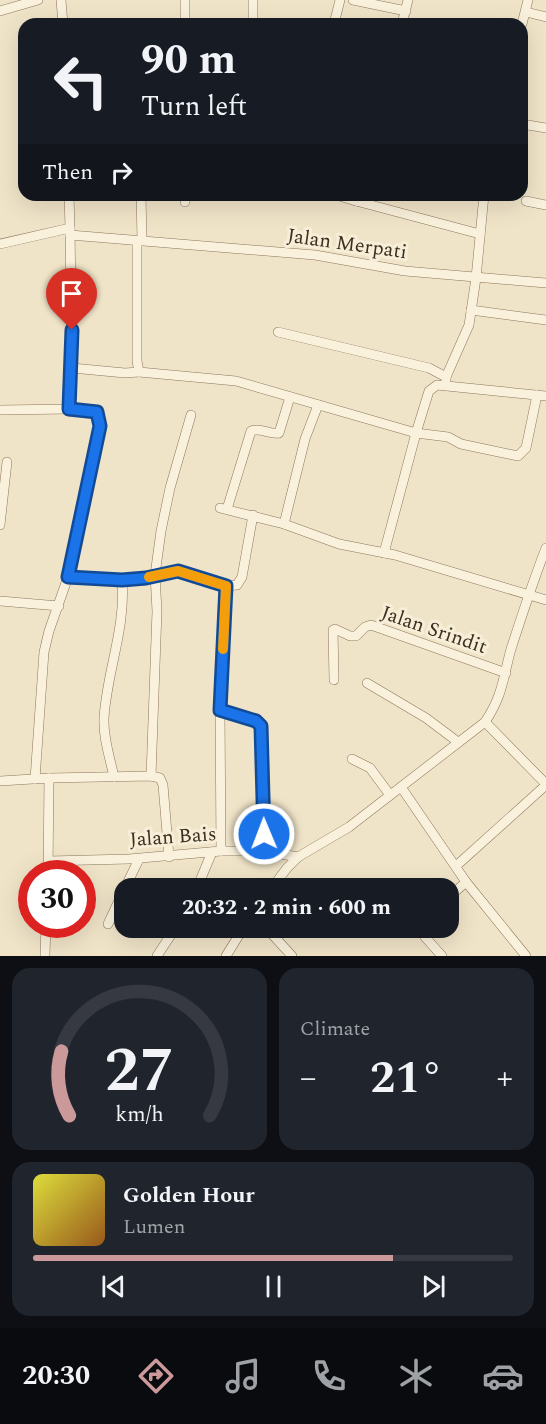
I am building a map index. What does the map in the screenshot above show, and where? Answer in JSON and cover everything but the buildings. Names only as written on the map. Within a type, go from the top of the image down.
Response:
[{"type":"street","points":[[0,11],[38,0]]},
{"type":"street","points":[[61,0],[62,18]]},
{"type":"street","points":[[185,0],[185,18]]},
{"type":"street","points":[[253,0],[253,18]]},
{"type":"street","points":[[336,18],[340,0]]},
{"type":"street","points":[[353,0],[406,11]]},
{"type":"street","points":[[404,18],[408,0]]},
{"type":"street","points":[[524,18],[528,0]]},
{"type":"street","points":[[526,12],[546,17]]},
{"type":"street","points":[[528,125],[546,128]]},
{"type":"street","points":[[69,201],[72,368],[69,409]]},
{"type":"street","points":[[139,372],[137,361],[141,201]]},
{"type":"street","points":[[367,201],[480,234]]},
{"type":"street","points":[[384,553],[429,391],[443,382],[466,334],[476,278],[483,201]]},
{"type":"street","points":[[526,201],[546,205]]},
{"type":"street","name":"Jalan Merpati","points":[[0,244],[70,231],[140,241],[315,255],[405,271],[546,283]]},
{"type":"street","points":[[471,310],[546,321]]},
{"type":"street","points":[[72,368],[236,381],[416,433],[448,437],[461,444],[519,456],[526,448],[542,396],[443,382],[429,368],[278,332]]},
{"type":"street","points":[[290,397],[279,433],[256,429],[251,431],[223,508],[284,524],[339,544],[384,553],[546,600]]},
{"type":"street","points":[[284,524],[302,451],[318,405]]},
{"type":"street","points":[[0,410],[69,409],[97,412],[100,426],[68,577],[44,651],[35,779]]},
{"type":"street","points":[[151,776],[157,611],[155,575],[170,488],[191,415]]},
{"type":"street","points":[[0,525],[7,462]]},
{"type":"street","points":[[68,577],[122,580],[146,578],[178,571],[226,586],[237,585],[242,577],[253,515]]},
{"type":"street","points":[[280,878],[298,857],[349,826],[485,722],[493,709],[506,673],[513,644],[546,548]]},
{"type":"street","points":[[114,777],[105,739],[104,719],[122,619],[122,580]]},
{"type":"street","points":[[202,878],[216,851],[226,586]]},
{"type":"street","points":[[0,602],[59,606]]},
{"type":"street","name":"Jalan Srindit","points":[[334,680],[333,630],[356,636],[365,627],[371,625],[506,673]]},
{"type":"street","points":[[367,683],[426,718],[458,742]]},
{"type":"street","points":[[220,710],[256,721],[261,726],[264,851]]},
{"type":"street","points":[[456,866],[546,784],[485,722]]},
{"type":"street","points":[[352,759],[370,768],[390,795]]},
{"type":"street","points":[[0,781],[151,776],[160,778],[163,781],[169,857]]},
{"type":"street","points":[[48,778],[49,860]]},
{"type":"street","points":[[401,787],[465,882],[526,956]]},
{"type":"street","name":"Jalan Bais","points":[[94,860],[169,857],[216,851],[264,851],[298,857]]},
{"type":"street","points":[[130,878],[139,859]]},
{"type":"street","points":[[459,888],[465,882]]},
{"type":"street","points":[[108,924],[114,912]]},
{"type":"street","points":[[45,956],[46,938]]},
{"type":"street","points":[[157,956],[169,938]]},
{"type":"street","points":[[226,956],[237,938]]},
{"type":"street","points":[[276,938],[292,956]]},
{"type":"street","points":[[426,938],[442,956]]},
{"type":"slow traffic","points":[[149,577],[178,571],[226,586],[223,649]]},
{"type":"route","points":[[72,330],[69,409],[97,412],[100,417],[100,426],[68,577],[122,580],[146,578],[178,571],[226,586],[220,710],[247,717],[261,726],[264,834]]}]
